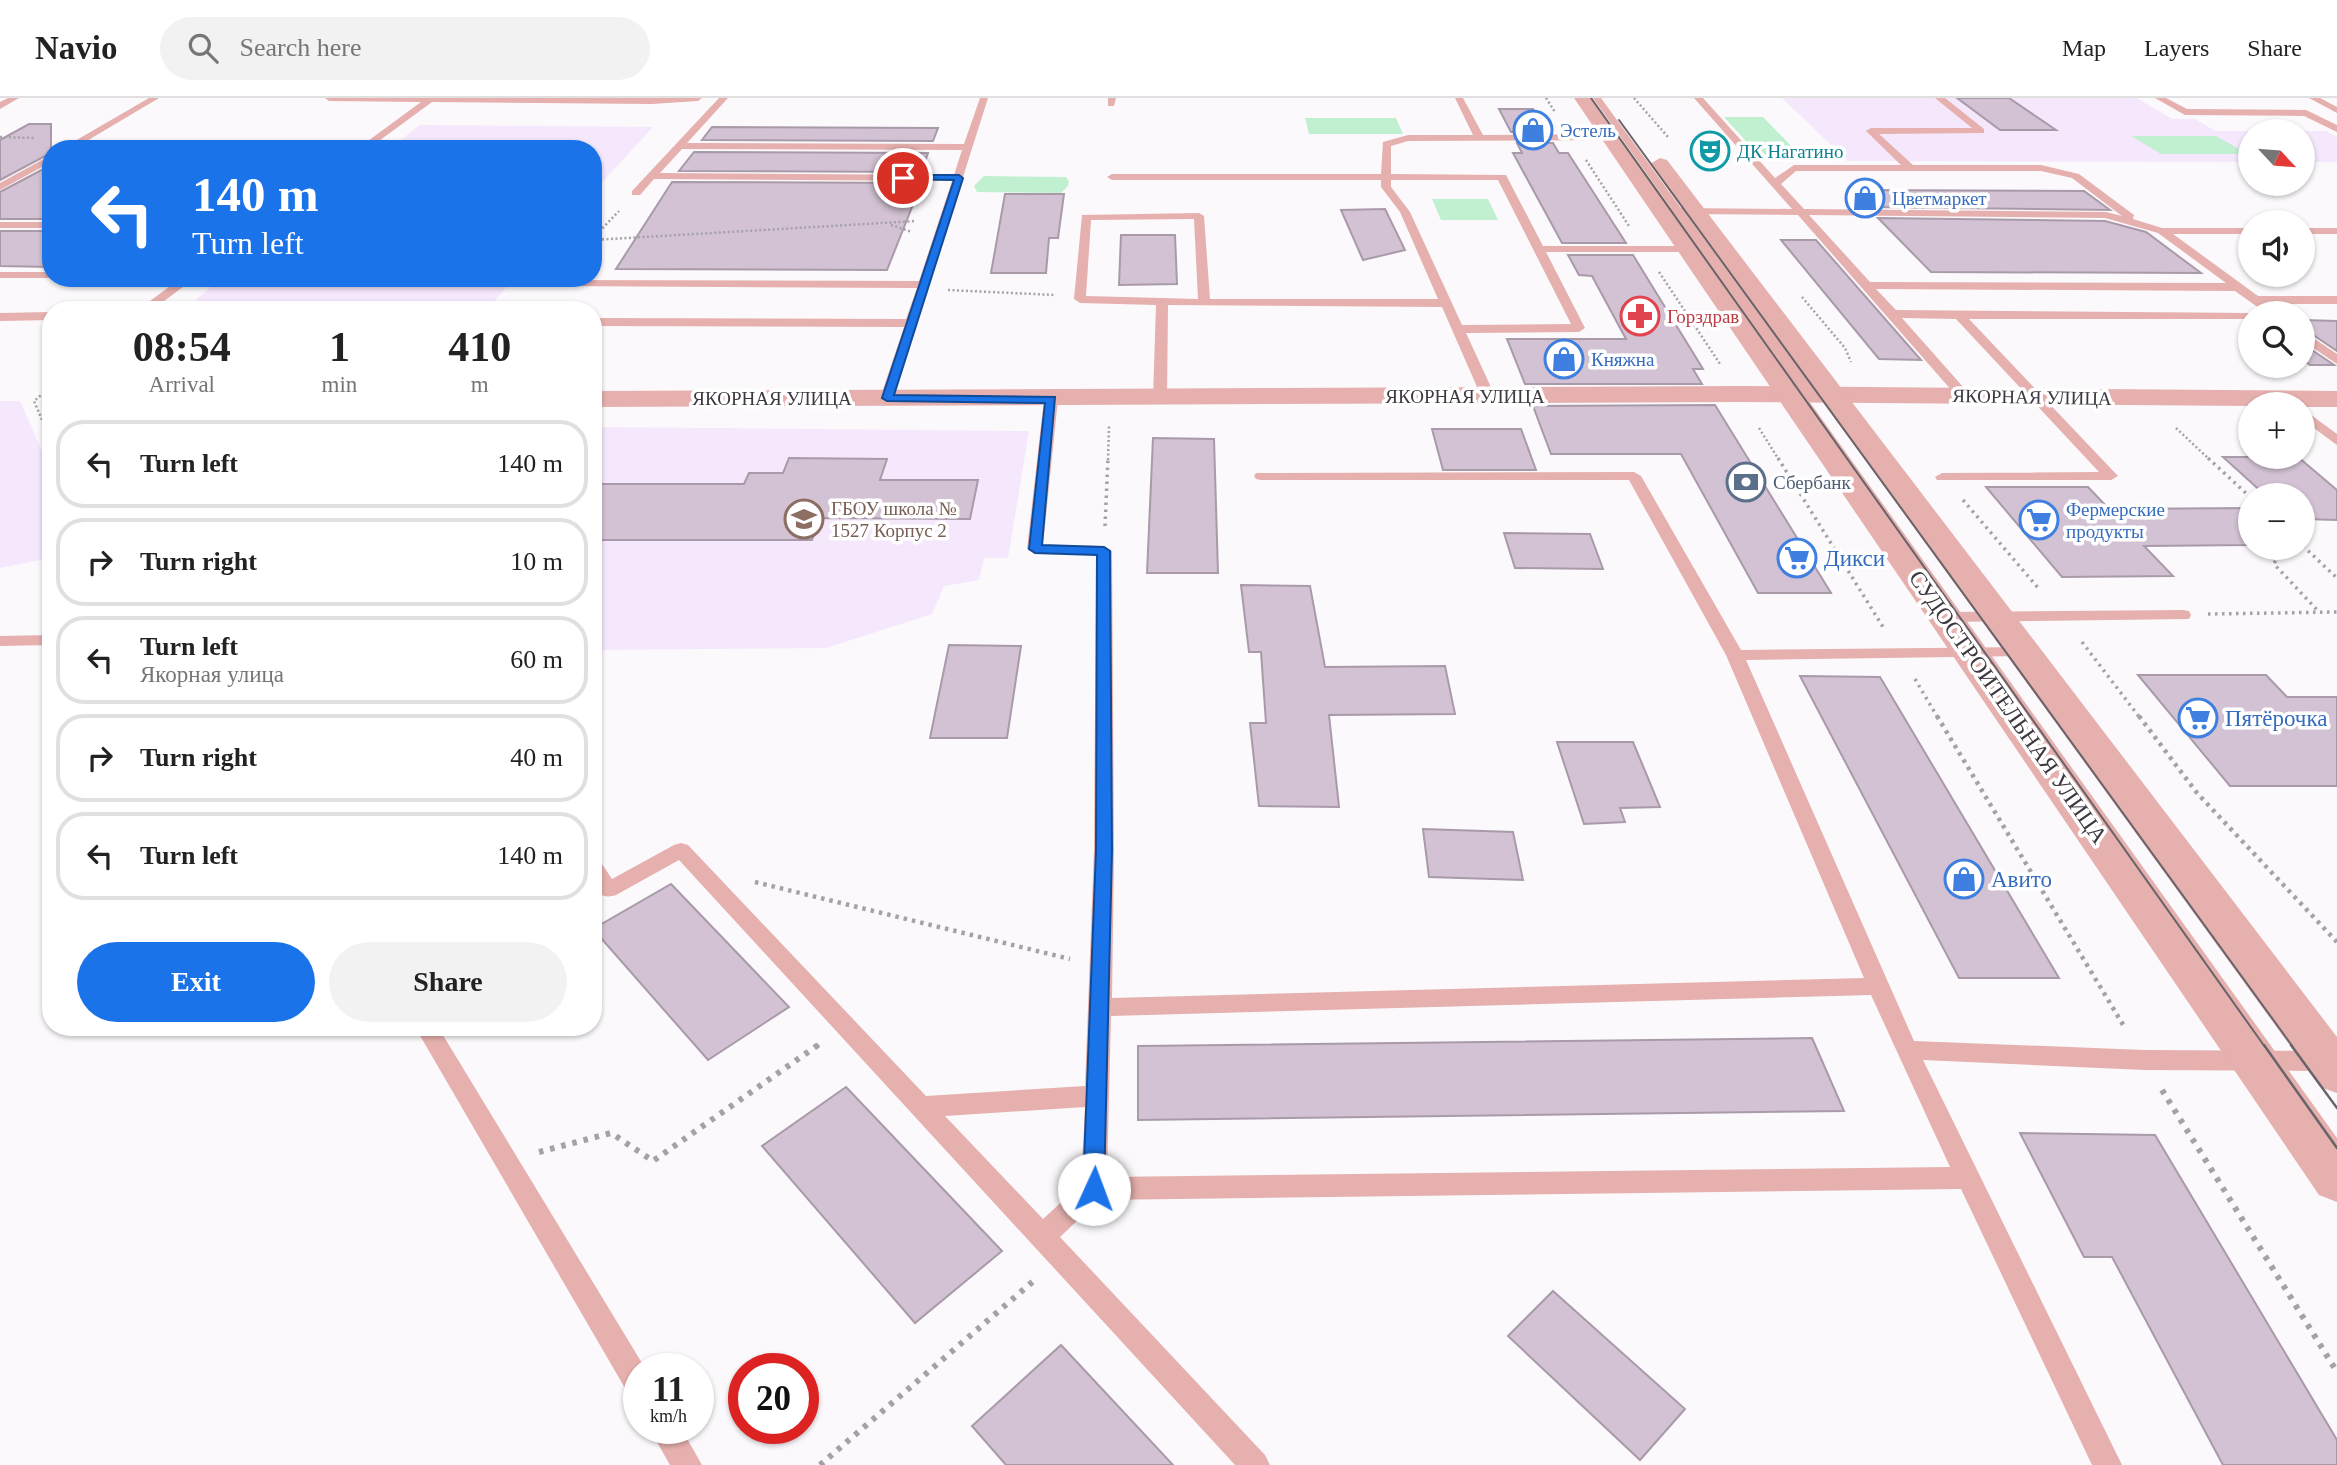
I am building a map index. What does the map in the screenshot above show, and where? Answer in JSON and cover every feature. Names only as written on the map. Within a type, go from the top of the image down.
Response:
[{"type":"street","name":"СУДОСТРОИТЕЛЬНАЯ УЛИЦА","points":[[1583,98],[1610,137],[1678,211],[1689,249],[1997,616],[2332,1067]]},
{"type":"street","name":"СУДОСТРОИТЕЛЬНАЯ УЛИЦА","points":[[1611,98],[1678,211],[1810,394],[1945,617],[2255,1060],[2323,1140],[2337,1179]]},
{"type":"street","name":"ЯКОРНАЯ УЛИЦА","points":[[602,399],[1051,400],[1810,394],[2238,403]]},
{"type":"street","name":"ЯКОРНАЯ УЛИЦА","points":[[2315,402],[2337,398]]},
{"type":"lane","points":[[0,106],[15,98]]},
{"type":"lane","points":[[82,140],[155,98]]},
{"type":"lane","points":[[329,98],[652,101],[698,98]]},
{"type":"lane","points":[[636,193],[724,98]]},
{"type":"lane","points":[[887,398],[984,98]]},
{"type":"lane","points":[[1459,98],[1479,137]]},
{"type":"lane","points":[[1597,98],[1678,211],[2106,215],[2162,231],[2238,231]]},
{"type":"lane","points":[[1698,98],[1894,314],[1965,397]]},
{"type":"lane","points":[[1910,168],[1871,131],[1980,131],[1939,98]]},
{"type":"lane","points":[[2160,98],[2185,113],[2306,113],[2337,129]]},
{"type":"lane","points":[[2312,98],[2337,110]]},
{"type":"lane","points":[[374,140],[429,99]]},
{"type":"lane","points":[[1488,396],[1405,212],[1386,187],[1386,144],[1392,140],[1479,137],[1610,137]]},
{"type":"lane","points":[[679,146],[968,147]]},
{"type":"lane","points":[[0,187],[42,163]]},
{"type":"lane","points":[[1774,184],[1794,168],[2041,167],[2076,176],[2139,224]]},
{"type":"lane","points":[[29,170],[42,170]]},
{"type":"lane","points":[[651,176],[959,178]]},
{"type":"lane","points":[[1112,177],[1502,177],[1579,328],[1458,329]]},
{"type":"lane","points":[[1204,303],[1199,216],[1086,217],[1080,299],[1204,303],[1446,303]]},
{"type":"lane","points":[[0,225],[42,225]]},
{"type":"lane","points":[[2162,231],[2255,300],[2337,300]]},
{"type":"lane","points":[[2315,231],[2337,231]]},
{"type":"lane","points":[[1540,248],[1689,249]]},
{"type":"lane","points":[[0,275],[42,275]]},
{"type":"lane","points":[[602,284],[924,287]]},
{"type":"lane","points":[[1868,285],[2237,286]]},
{"type":"lane","points":[[157,301],[176,287]]},
{"type":"lane","points":[[1160,398],[1161,302]]},
{"type":"lane","points":[[1894,314],[2238,315]]},
{"type":"lane","points":[[1942,477],[2111,477],[1959,315]]},
{"type":"lane","points":[[0,317],[42,316]]},
{"type":"lane","points":[[602,323],[912,323]]},
{"type":"lane","points":[[2315,344],[2337,360]]},
{"type":"lane","points":[[1051,400],[1035,549],[1104,551],[1104,822],[1094,1189]]},
{"type":"lane","points":[[2315,423],[2337,441]]},
{"type":"lane","points":[[1261,476],[1634,476],[1735,655],[1906,1050],[2107,1465]]},
{"type":"lane","points":[[1945,617],[2183,615]]},
{"type":"lane","points":[[0,641],[42,640]]},
{"type":"lane","points":[[1735,655],[2023,651]]},
{"type":"lane","points":[[602,880],[609,890],[681,850],[1255,1465]]},
{"type":"lane","points":[[1100,1007],[1878,986]]},
{"type":"lane","points":[[431,1036],[623,1358]]},
{"type":"lane","points":[[1906,1050],[2144,1060],[2255,1060],[2332,1067]]},
{"type":"lane","points":[[919,1107],[1097,1096]]},
{"type":"lane","points":[[1041,1238],[1094,1189],[1967,1178]]},
{"type":"lane","points":[[674,1444],[687,1465]]},
{"type":"path","points":[[602,229],[636,193]]},
{"type":"path","points":[[602,239],[945,220]]},
{"type":"path","points":[[924,287],[1079,296]]},
{"type":"path","points":[[42,394],[34,401],[42,420]]},
{"type":"path","points":[[1104,551],[1110,398]]},
{"type":"path","points":[[1759,428],[2337,1372]]},
{"type":"path","points":[[2176,428],[2238,486]]},
{"type":"path","points":[[1942,477],[2062,616],[2197,793],[2337,942]]},
{"type":"path","points":[[2315,557],[2337,578]]},
{"type":"path","points":[[2276,560],[2274,564],[2319,612]]},
{"type":"path","points":[[2183,615],[2337,612]]},
{"type":"path","points":[[698,868],[1101,967]]},
{"type":"path","points":[[505,1162],[611,1133],[653,1161],[844,1026]]},
{"type":"path","points":[[820,1465],[1060,1258]]},
{"type":"shaded area","points":[[1782,98],[2137,98],[2172,119],[2195,119],[2215,131],[2238,131],[2238,162],[1848,161]]},
{"type":"shaded area","points":[[420,125],[653,127],[602,182],[602,140],[401,140]]},
{"type":"shaded area","points":[[2315,131],[2326,131],[2337,137],[2337,162],[2315,162]]},
{"type":"shaded area","points":[[211,287],[506,287],[495,301],[194,301]]},
{"type":"shaded area","points":[[0,401],[20,401],[42,451],[42,560],[0,568]]},
{"type":"shaded area","name":"ГБОУ школа № 1527 Корпус 2","points":[[602,427],[1029,431],[1008,558],[984,558],[979,580],[944,586],[932,614],[826,648],[602,650]]},
{"type":"green space","points":[[1724,117],[1763,117],[1804,159],[1762,159]]},
{"type":"green space","points":[[1305,118],[1396,118],[1403,134],[1309,134]]},
{"type":"green space","points":[[2131,136],[2216,136],[2238,148],[2238,154],[2161,154]]},
{"type":"green space","points":[[984,176],[1066,177],[1069,181],[1061,193],[977,192],[974,186]]},
{"type":"green space","points":[[1432,199],[1488,199],[1498,220],[1441,220]]},
{"type":"building","points":[[1957,98],[2009,98],[2056,130],[2000,130]]},
{"type":"building","points":[[1499,109],[1533,109],[1547,132],[1511,132]]},
{"type":"building","points":[[29,124],[51,124],[51,140],[42,140],[42,158],[0,180],[0,140]]},
{"type":"building","points":[[712,127],[938,128],[933,141],[702,140]]},
{"type":"building","points":[[1517,143],[1553,143],[1559,153],[1568,153],[1626,243],[1562,243],[1513,153],[1522,153]]},
{"type":"building","points":[[694,152],[928,153],[921,172],[679,171]]},
{"type":"building","points":[[42,170],[42,219],[0,219],[0,192]]},
{"type":"building","points":[[672,182],[918,183],[914,192],[918,192],[887,270],[616,269]]},
{"type":"building","points":[[1850,190],[2084,191],[2110,210],[1867,207]]},
{"type":"building","points":[[1005,194],[1064,194],[1058,238],[1049,238],[1046,273],[991,273]]},
{"type":"building","points":[[1385,209],[1405,250],[1363,260],[1341,210]]},
{"type":"building","points":[[1878,218],[2105,221],[2146,232],[2201,273],[1931,272]]},
{"type":"building","points":[[0,231],[42,231],[42,267],[0,266]]},
{"type":"building","points":[[1121,235],[1175,235],[1177,284],[1119,285]]},
{"type":"building","points":[[1781,240],[1816,240],[1921,360],[1879,359]]},
{"type":"building","points":[[1568,255],[1633,255],[1703,369],[1693,369],[1702,384],[1525,384],[1507,339],[1626,339],[1592,276],[1579,275]]},
{"type":"building","points":[[2315,320],[2337,321],[2337,351],[2315,336]]},
{"type":"building","points":[[2315,352],[2334,365],[2315,365]]},
{"type":"building","points":[[1715,405],[1831,593],[1758,593],[1681,454],[1551,454],[1533,406]]},
{"type":"building","points":[[1432,429],[1521,429],[1536,470],[1443,470]]},
{"type":"building","points":[[1153,438],[1214,439],[1218,573],[1147,573]]},
{"type":"building","points":[[2223,457],[2238,457],[2238,469],[2312,469],[2337,490],[2337,520],[2315,519],[2315,483],[2252,483]]},
{"type":"building","points":[[789,458],[887,459],[880,480],[978,480],[970,519],[820,518],[812,540],[602,540],[602,484],[744,484],[749,473],[783,473]]},
{"type":"building","points":[[1986,487],[2088,487],[2109,509],[2238,508],[2238,545],[2144,546],[2173,576],[2062,577]]},
{"type":"building","points":[[1504,533],[1590,534],[1603,569],[1515,568]]},
{"type":"building","points":[[1241,585],[1310,586],[1325,667],[1445,666],[1455,714],[1329,715],[1339,807],[1259,806],[1250,723],[1266,723],[1261,652],[1249,652]]},
{"type":"building","points":[[949,645],[1021,646],[1007,738],[930,738]]},
{"type":"building","points":[[2138,675],[2266,675],[2287,697],[2337,697],[2337,786],[2230,786]]},
{"type":"building","points":[[1800,676],[1880,677],[2059,978],[1959,978]]},
{"type":"building","points":[[1557,742],[1633,742],[1660,807],[1620,808],[1625,822],[1584,824]]},
{"type":"building","points":[[1423,829],[1513,832],[1523,880],[1429,877]]},
{"type":"building","points":[[671,884],[789,1007],[708,1060],[602,939],[602,924]]},
{"type":"building","points":[[1812,1038],[1844,1111],[1138,1120],[1138,1046]]},
{"type":"building","points":[[846,1087],[1002,1251],[915,1323],[762,1146]]},
{"type":"building","points":[[2020,1133],[2155,1135],[2337,1440],[2337,1465],[2223,1465],[2112,1257],[2084,1257]]},
{"type":"building","points":[[1553,1291],[1685,1409],[1640,1460],[1508,1336]]},
{"type":"building","points":[[1061,1345],[1173,1465],[1006,1465],[972,1426]]},
{"type":"tram line","points":[[1591,98],[2265,1047]]},
{"type":"tram line","points":[[1619,120],[2293,1047]]},
{"type":"tram line","points":[[2264,1045],[2337,1148]]},
{"type":"tram line","points":[[2291,1045],[2337,1108]]},
{"type":"place","name":"Эстель","points":[[1533,130]]},
{"type":"place","name":"ДК Нагатино","points":[[1710,151]]},
{"type":"place","name":"Цветмаркет","points":[[1865,198]]},
{"type":"place","name":"Горздрав","points":[[1640,316]]},
{"type":"place","name":"Княжна","points":[[1564,359]]},
{"type":"place","name":"Сбербанк","points":[[1746,482]]},
{"type":"place","name":"ГБОУ школа № 1527 Корпус 2","points":[[804,519]]},
{"type":"place","name":"Фермерские продукты","points":[[2039,520]]},
{"type":"place","name":"Дикси","points":[[1797,558]]},
{"type":"place","name":"Пятёрочка","points":[[2198,718]]},
{"type":"place","name":"Авито","points":[[1964,879]]},
{"type":"route","points":[[903,178],[959,178],[887,398],[1051,400],[1035,549],[1104,551],[1104,850],[1094,1189]]}]
